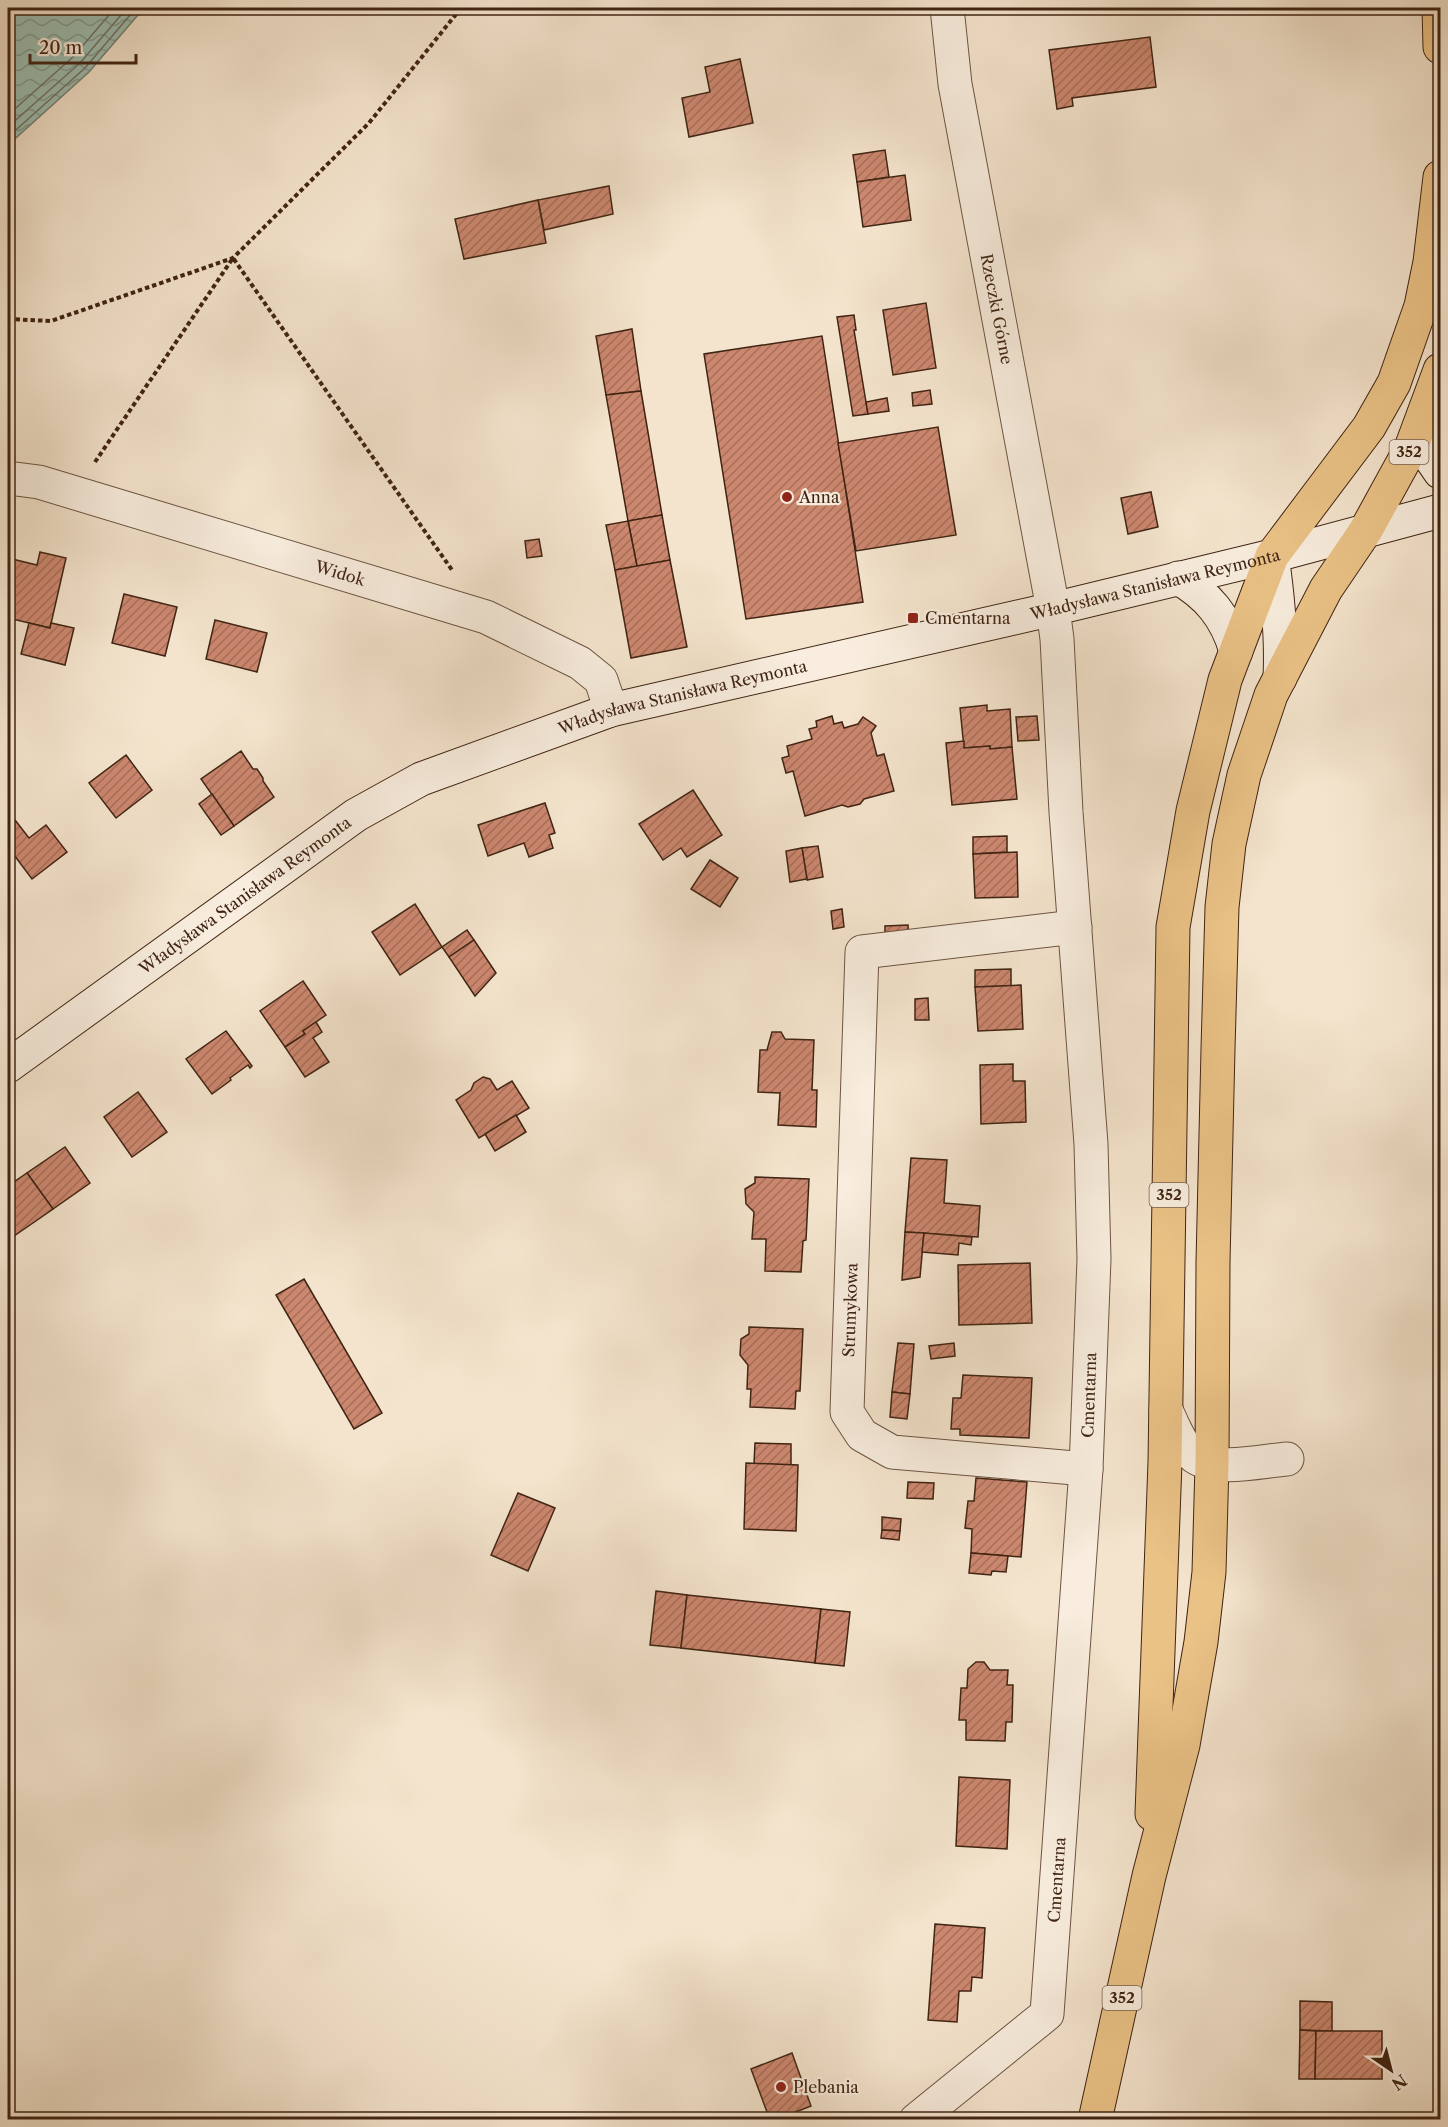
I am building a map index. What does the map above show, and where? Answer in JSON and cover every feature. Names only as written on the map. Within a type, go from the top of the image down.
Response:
[{"type":"main road","points":[[1439,8],[1440,47]]},
{"type":"main road","name":"352","points":[[1149,1876],[1166,1410],[1173,927],[1193,811],[1225,680],[1272,556],[1369,427],[1394,383],[1421,306],[1430,262],[1440,177]]},
{"type":"main road","name":"352","points":[[1095,2120],[1149,1876],[1183,1745],[1201,1642],[1209,1572],[1214,1222],[1222,907],[1229,844],[1244,775],[1271,695],[1326,589],[1366,530],[1411,448],[1440,370]]},
{"type":"street","name":"Rzeczki Górne","points":[[947,8],[955,84],[1053,609]]},
{"type":"street","points":[[1420,425],[1429,456],[1440,472]]},
{"type":"street","name":"Widok","points":[[8,494],[23,480],[74,493],[486,617],[580,663],[601,680],[611,710]]},
{"type":"street","name":"Władysława Stanisława Reymonta","points":[[8,1066],[356,815],[421,778],[611,710],[1053,609],[1272,556],[1440,511]]},
{"type":"street","points":[[1272,556],[1280,617],[1280,678]]},
{"type":"street","points":[[1178,578],[1192,586],[1216,608],[1228,629],[1236,651]]},
{"type":"street","name":"Cmentarna","points":[[916,2120],[1047,2014],[1086,1469],[1093,1248],[1091,1144],[1057,639],[1053,609]]},
{"type":"street","name":"Strumykowa","points":[[1075,927],[862,952],[847,1413],[862,1435],[892,1452],[1086,1469]]},
{"type":"street","points":[[1166,1410],[1185,1445],[1196,1457],[1212,1464],[1227,1465],[1287,1459]]},
{"type":"street","points":[[1163,1502],[1181,1478],[1194,1470],[1212,1464]]},
{"type":"path","points":[[74,493],[233,258],[369,123],[461,8]]},
{"type":"path","points":[[8,319],[51,321],[233,258]]},
{"type":"path","points":[[233,258],[486,617]]},
{"type":"water","points":[[8,8],[144,8],[89,72],[8,145]]},
{"type":"building","points":[[1150,37],[1156,87],[1072,98],[1073,106],[1057,109],[1049,50]]},
{"type":"building","points":[[740,59],[753,123],[689,137],[682,98],[710,92],[705,67]]},
{"type":"building","points":[[885,150],[889,177],[857,182],[853,155]]},
{"type":"building","points":[[905,175],[911,220],[863,227],[857,182]]},
{"type":"building","points":[[609,186],[613,214],[544,230],[538,200]]},
{"type":"building","points":[[538,200],[546,243],[464,259],[455,219]]},
{"type":"building","points":[[926,303],[936,368],[893,375],[883,310]]},
{"type":"building","points":[[854,315],[856,330],[854,330],[868,414],[853,416],[837,317]]},
{"type":"building","points":[[632,329],[641,391],[606,395],[596,336]]},
{"type":"building","name":"Anna","points":[[822,336],[863,602],[746,619],[704,354]]},
{"type":"building","points":[[930,390],[932,404],[913,406],[912,393]]},
{"type":"building","points":[[641,391],[662,515],[628,521],[606,395]]},
{"type":"building","points":[[887,398],[889,411],[868,414],[866,402]]},
{"type":"building","points":[[938,427],[956,535],[856,551],[838,443]]},
{"type":"building","points":[[1151,492],[1158,527],[1128,534],[1121,498]]},
{"type":"building","points":[[662,515],[670,560],[637,566],[628,521]]},
{"type":"building","points":[[628,521],[637,566],[615,570],[606,525]]},
{"type":"building","points":[[539,539],[542,556],[527,558],[525,541]]},
{"type":"building","points":[[40,552],[66,558],[50,628],[8,618],[8,558],[37,565]]},
{"type":"building","points":[[670,560],[687,647],[631,658],[615,570]]},
{"type":"building","points":[[124,594],[177,607],[165,656],[112,643]]},
{"type":"building","points":[[215,620],[267,633],[257,672],[206,659]]},
{"type":"building","points":[[29,623],[50,628],[51,623],[74,628],[65,665],[21,654]]},
{"type":"building","points":[[987,705],[987,711],[1010,709],[1012,747],[964,748],[960,708]]},
{"type":"building","points":[[832,716],[834,724],[842,722],[844,728],[858,724],[863,717],[876,726],[871,733],[877,756],[884,754],[894,791],[864,799],[860,804],[848,807],[842,805],[805,816],[793,771],[786,773],[782,758],[789,756],[787,746],[812,739],[809,729],[817,727],[816,721]]},
{"type":"building","points":[[1037,716],[1039,740],[1018,741],[1016,717]]},
{"type":"building","points":[[964,741],[964,748],[1012,747],[1017,799],[952,805],[946,743]]},
{"type":"building","points":[[241,751],[253,769],[257,769],[274,797],[234,826],[201,779]]},
{"type":"building","points":[[126,755],[152,790],[116,818],[89,783]]},
{"type":"building","points":[[693,790],[722,835],[687,857],[681,848],[663,860],[639,824]]},
{"type":"building","points":[[212,794],[234,826],[221,835],[199,804]]},
{"type":"building","points":[[545,803],[555,833],[549,835],[553,848],[529,857],[524,843],[488,856],[478,825]]},
{"type":"building","points":[[15,820],[29,838],[46,825],[67,852],[32,879],[8,847],[8,825]]},
{"type":"building","points":[[1007,836],[1007,852],[973,854],[973,837]]},
{"type":"building","points":[[818,846],[823,877],[807,880],[802,848]]},
{"type":"building","points":[[802,848],[807,879],[790,882],[786,851]]},
{"type":"building","points":[[1017,852],[1018,897],[975,898],[973,854]]},
{"type":"building","points":[[710,860],[738,878],[720,907],[691,889]]},
{"type":"building","points":[[415,904],[442,947],[400,975],[372,932]]},
{"type":"building","points":[[842,909],[844,927],[833,929],[831,911]]},
{"type":"building","points":[[908,925],[909,940],[885,940],[885,926]]},
{"type":"building","points":[[467,930],[474,940],[449,957],[442,947]]},
{"type":"building","points":[[474,940],[496,973],[475,996],[449,957]]},
{"type":"building","points":[[1011,969],[1011,986],[975,987],[975,970]]},
{"type":"building","points":[[303,981],[326,1015],[303,1031],[305,1034],[285,1047],[260,1011]]},
{"type":"building","points":[[1021,985],[1023,1029],[978,1031],[975,987]]},
{"type":"building","points":[[928,998],[929,1020],[915,1020],[915,999]]},
{"type":"building","points":[[316,1022],[322,1032],[313,1038],[329,1062],[305,1077],[285,1047],[305,1034],[303,1031]]},
{"type":"building","points":[[226,1031],[252,1066],[250,1068],[248,1065],[212,1094],[186,1059]]},
{"type":"building","points":[[772,1032],[781,1032],[785,1039],[814,1040],[812,1090],[817,1090],[816,1127],[778,1125],[780,1093],[758,1092],[760,1050],[767,1050]]},
{"type":"building","points":[[1013,1064],[1013,1081],[1025,1081],[1026,1122],[981,1124],[980,1065]]},
{"type":"building","points":[[483,1077],[490,1079],[497,1090],[512,1081],[529,1108],[479,1138],[456,1100],[471,1090],[474,1083]]},
{"type":"building","points":[[138,1092],[167,1132],[132,1157],[104,1117]]},
{"type":"building","points":[[516,1115],[526,1132],[495,1151],[485,1134]]},
{"type":"building","points":[[65,1147],[90,1183],[53,1209],[27,1173]]},
{"type":"building","points":[[911,1158],[947,1160],[944,1203],[980,1206],[978,1237],[905,1232]]},
{"type":"building","points":[[27,1173],[53,1209],[14,1236],[8,1226],[8,1186]]},
{"type":"building","points":[[755,1177],[809,1179],[806,1240],[803,1241],[801,1272],[765,1271],[766,1239],[752,1239],[754,1212],[746,1204],[745,1189],[755,1183]]},
{"type":"building","points":[[905,1232],[924,1233],[920,1277],[902,1280]]},
{"type":"building","points":[[924,1233],[972,1237],[971,1245],[959,1243],[958,1255],[922,1252]]},
{"type":"building","points":[[1030,1263],[1032,1323],[959,1325],[958,1265]]},
{"type":"building","points":[[304,1279],[382,1413],[354,1429],[276,1295]]},
{"type":"building","points":[[749,1327],[803,1329],[800,1391],[796,1391],[795,1409],[750,1407],[751,1389],[747,1389],[748,1365],[740,1355],[741,1339],[749,1334]]},
{"type":"building","points":[[898,1343],[914,1344],[910,1394],[892,1392]]},
{"type":"building","points":[[954,1343],[955,1356],[931,1359],[929,1346]]},
{"type":"building","points":[[963,1375],[1032,1378],[1029,1438],[960,1435],[960,1429],[951,1429],[953,1398],[961,1398]]},
{"type":"building","points":[[892,1392],[910,1394],[907,1419],[890,1417]]},
{"type":"building","points":[[755,1443],[791,1444],[791,1465],[754,1464]]},
{"type":"building","points":[[746,1463],[798,1465],[796,1531],[744,1529]]},
{"type":"building","points":[[976,1478],[1027,1482],[1021,1557],[971,1553],[972,1529],[965,1528],[968,1501],[974,1501]]},
{"type":"building","points":[[908,1482],[934,1483],[933,1499],[907,1498]]},
{"type":"building","points":[[518,1493],[555,1508],[528,1571],[491,1555]]},
{"type":"building","points":[[882,1517],[901,1519],[900,1531],[882,1530]]},
{"type":"building","points":[[882,1530],[900,1531],[899,1540],[881,1538]]},
{"type":"building","points":[[971,1553],[1008,1556],[1006,1572],[992,1571],[991,1575],[969,1573]]},
{"type":"building","points":[[656,1591],[687,1595],[681,1648],[650,1645]]},
{"type":"building","points":[[687,1595],[821,1609],[815,1663],[681,1648]]},
{"type":"building","points":[[821,1609],[850,1612],[844,1666],[815,1663]]},
{"type":"building","points":[[976,1662],[984,1662],[990,1670],[1008,1670],[1007,1685],[1013,1685],[1012,1722],[1006,1722],[1005,1741],[966,1740],[966,1720],[959,1720],[961,1688],[967,1688],[968,1669]]},
{"type":"building","points":[[959,1777],[1010,1780],[1007,1849],[956,1846]]},
{"type":"building","points":[[935,1924],[985,1928],[982,1978],[972,1977],[971,1991],[959,1991],[957,2022],[928,2020]]},
{"type":"building","points":[[1300,2001],[1332,2002],[1332,2031],[1300,2030]]},
{"type":"building","points":[[1300,2030],[1316,2031],[1315,2079],[1299,2079]]},
{"type":"building","points":[[1316,2031],[1382,2031],[1382,2079],[1315,2079]]},
{"type":"building","name":"Plebania","points":[[792,2053],[811,2106],[770,2120],[751,2069]]},
{"type":"place","name":"Anna","points":[[787,497]]},
{"type":"place","name":"Cmentarna","points":[[913,618]]},
{"type":"place","name":"Plebania","points":[[781,2087]]}]
